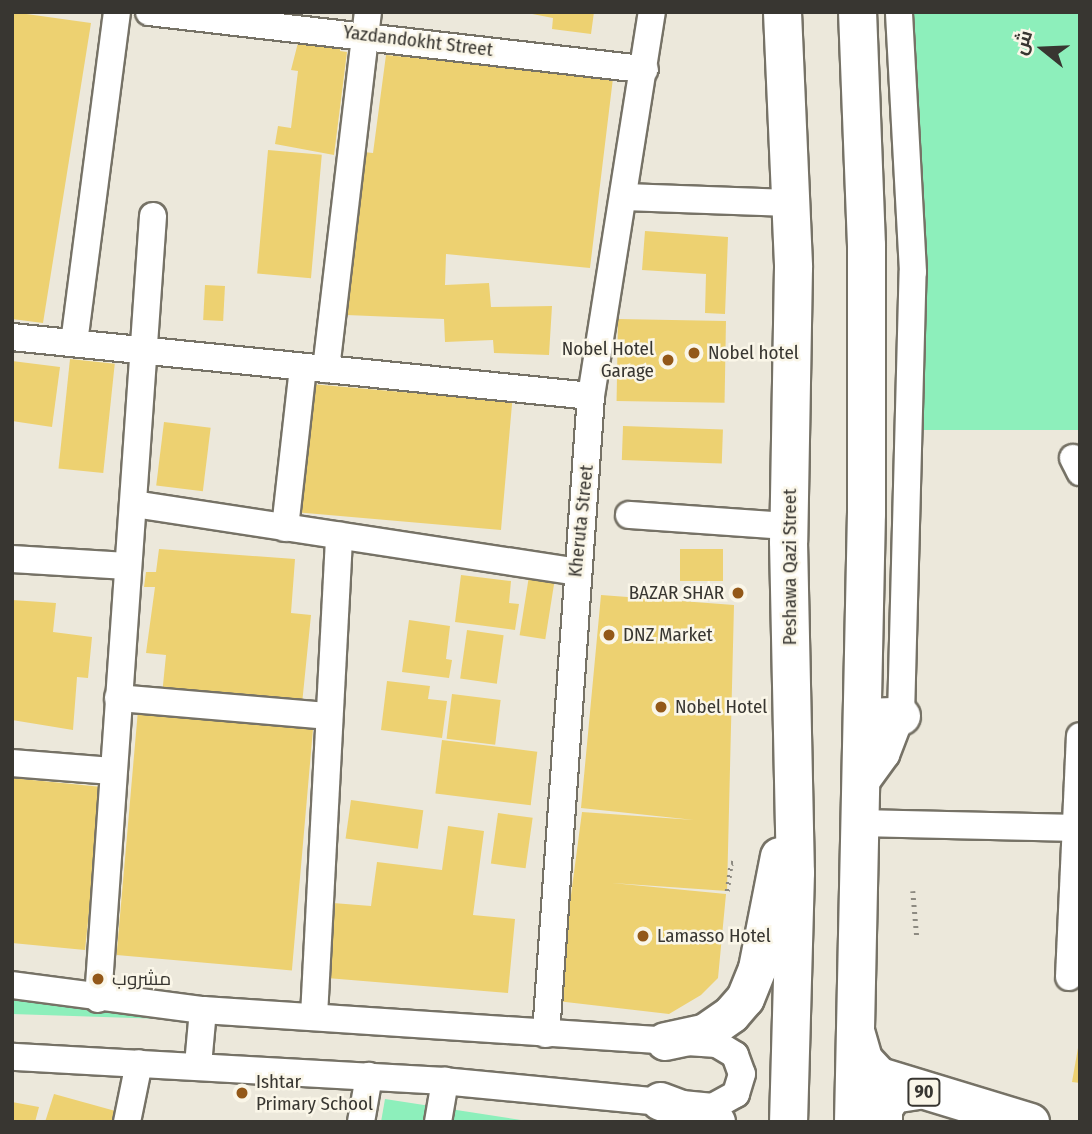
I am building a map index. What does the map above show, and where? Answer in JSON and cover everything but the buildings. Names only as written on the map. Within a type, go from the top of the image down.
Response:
[{"type":"highway","name":"Peshawa Qazi Street","points":[[782,12],[790,203],[788,526],[793,797],[788,1122]]},
{"type":"highway","points":[[853,1122],[862,806],[866,246],[857,12]]},
{"type":"highway","points":[[863,717],[901,716]]},
{"type":"highway","points":[[665,1041],[715,1027],[732,1014],[750,988],[793,797]]},
{"type":"highway","name":"90","points":[[856,1022],[859,1052],[867,1066],[879,1076],[1030,1122]]},
{"type":"highway","points":[[883,1122],[883,1109],[892,1094],[918,1090]]},
{"type":"highway","points":[[660,1101],[716,1122]]},
{"type":"street","points":[[74,344],[117,12]]},
{"type":"street","name":"Yazdandokht Street","points":[[149,12],[367,23],[645,69]]},
{"type":"street","name":"Kheruta Street","points":[[546,1034],[576,572],[591,396],[652,12]]},
{"type":"street","points":[[899,12],[913,272],[901,716],[862,806],[1076,828]]},
{"type":"street","points":[[285,528],[314,368],[367,23]]},
{"type":"street","points":[[624,197],[790,203]]},
{"type":"street","points":[[97,999],[153,216]]},
{"type":"street","points":[[12,337],[591,396]]},
{"type":"street","points":[[134,504],[576,572]]},
{"type":"street","points":[[629,515],[788,526]]},
{"type":"street","points":[[314,1016],[339,536]]},
{"type":"street","points":[[12,559],[127,566]]},
{"type":"street","points":[[118,698],[328,716]]},
{"type":"street","points":[[1069,977],[1080,736]]},
{"type":"street","points":[[12,764],[112,771]]},
{"type":"street","points":[[12,985],[97,999],[203,1010],[722,1045],[738,1059],[742,1074],[736,1094],[723,1104],[660,1101],[445,1081],[198,1065],[12,1057]]},
{"type":"street","points":[[198,1065],[203,1010]]},
{"type":"street","points":[[127,1122],[139,1063]]},
{"type":"street","points":[[361,1122],[369,1076]]},
{"type":"street","points":[[438,1122],[445,1081]]},
{"type":"path","points":[[727,891],[731,863],[735,862]]},
{"type":"path","points":[[913,891],[917,938]]},
{"type":"green space","points":[[909,12],[1080,12],[1080,430],[909,430]]},
{"type":"green space","points":[[12,988],[168,1003],[164,1019],[12,1014]]},
{"type":"green space","points":[[385,1099],[534,1122],[381,1122]]},
{"type":"place","name":"Nobel hotel","points":[[694,353]]},
{"type":"place","name":"Nobel Hotel Garage","points":[[668,360]]},
{"type":"place","name":"BAZAR SHAR","points":[[738,593]]},
{"type":"place","name":"DNZ Market","points":[[609,635]]},
{"type":"place","name":"Nobel Hotel","points":[[661,707]]},
{"type":"place","name":"Lamasso Hotel","points":[[643,936]]},
{"type":"place","name":"مشروب","points":[[98,979]]},
{"type":"place","name":"Ishtar Primary School","points":[[242,1093]]}]
